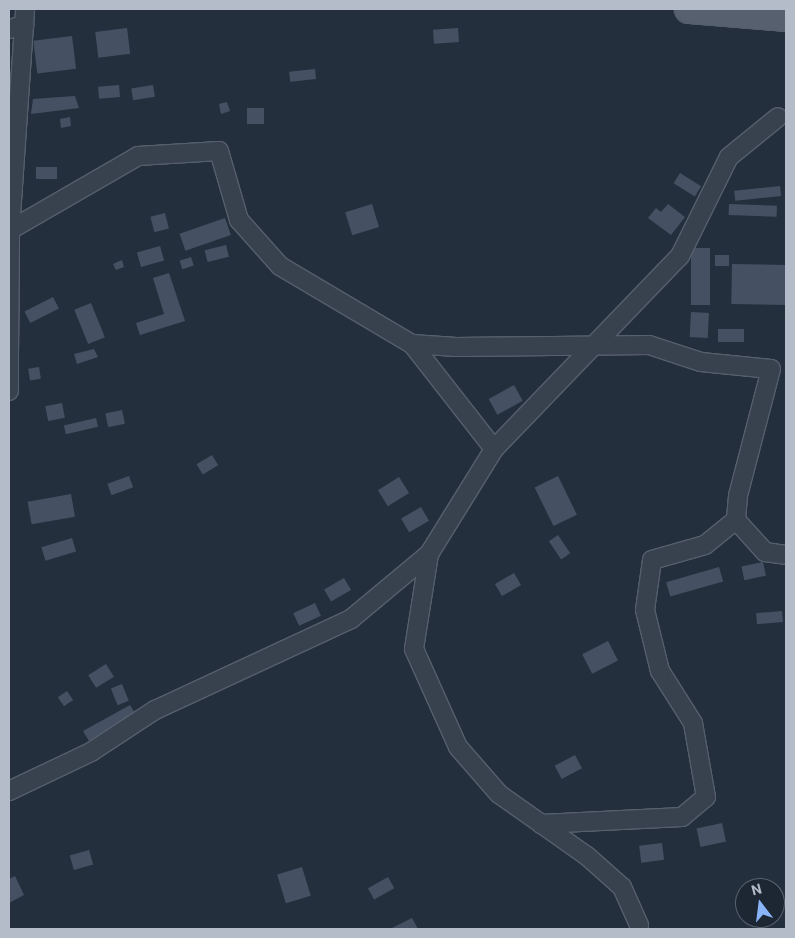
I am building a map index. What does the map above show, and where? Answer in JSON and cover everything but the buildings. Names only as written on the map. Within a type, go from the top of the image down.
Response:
[{"type":"main road","points":[[689,9],[786,17]]},
{"type":"street","points":[[9,391],[10,230],[19,21]]},
{"type":"street","points":[[9,791],[91,752],[155,710],[351,619],[429,554],[494,449],[590,346],[680,256],[729,156],[778,117]]},
{"type":"street","points":[[10,230],[92,186],[138,156],[219,151],[240,220],[280,266],[412,344],[494,449]]},
{"type":"street","points":[[412,344],[649,346],[701,362],[771,369],[738,496],[736,520],[705,545],[652,560],[645,610],[660,671],[693,723],[706,797],[682,817],[541,824]]},
{"type":"street","points":[[736,520],[765,552],[786,555]]},
{"type":"street","points":[[429,554],[414,649],[458,747],[499,794],[622,887],[639,926]]}]
